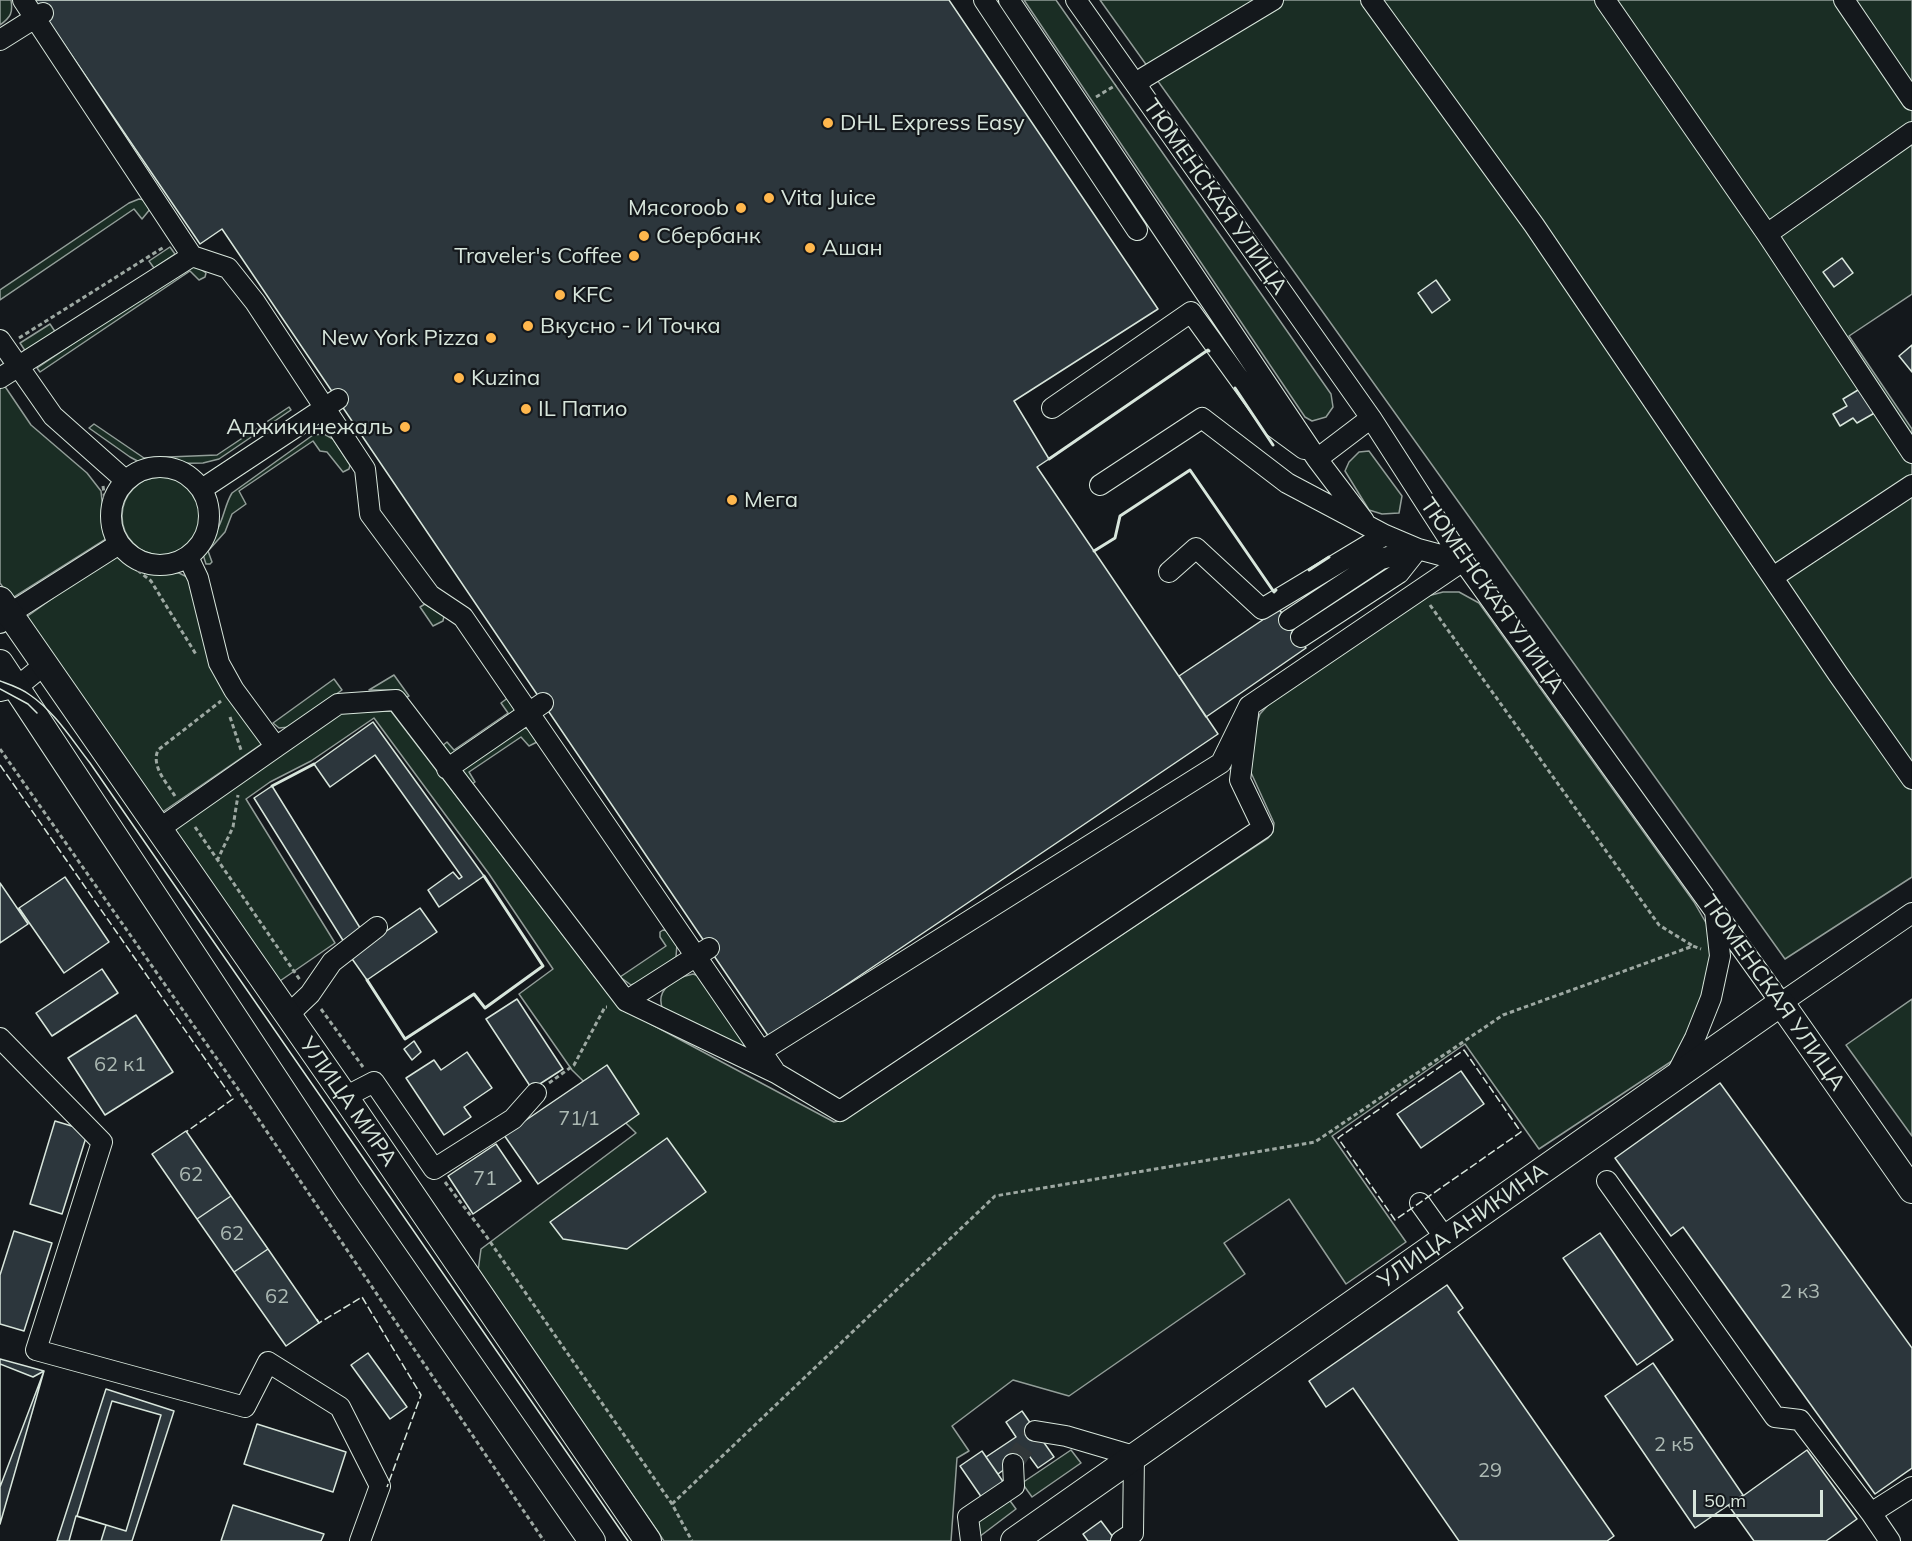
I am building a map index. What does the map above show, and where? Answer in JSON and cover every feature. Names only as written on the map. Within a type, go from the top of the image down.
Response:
[{"type":"main road","name":"УЛИЦА МИРА","points":[[3,612],[159,829],[648,1541]]},
{"type":"main road","name":"УЛИЦА МИРА","points":[[0,663],[8,689],[348,1190],[592,1541]]},
{"type":"main road","name":"УЛИЦА АНИКИНА","points":[[1014,1541],[1780,1003]]},
{"type":"main road","name":"ТЮМЕНСКАЯ УЛИЦА","points":[[1780,1003],[1912,1190]]},
{"type":"street","points":[[23,0],[39,16],[192,256],[228,268],[331,404],[365,469],[370,514],[430,595],[463,617],[536,709],[702,952],[760,1052],[776,1073]]},
{"type":"street","points":[[984,0],[1137,230]]},
{"type":"street","points":[[1010,0],[1317,459],[1377,530]]},
{"type":"street","name":"ТЮМЕНСКАЯ УЛИЦА","points":[[1076,0],[1371,418],[1464,561],[1780,1003]]},
{"type":"street","points":[[1136,86],[1145,77],[1273,0]]},
{"type":"street","points":[[1371,0],[1534,225],[1912,780]]},
{"type":"street","points":[[1605,0],[1767,234],[1912,453]]},
{"type":"street","points":[[1844,0],[1912,100]]},
{"type":"street","points":[[0,40],[39,16]]},
{"type":"street","points":[[1767,234],[1912,132]]},
{"type":"street","points":[[0,378],[192,256]]},
{"type":"street","points":[[1052,408],[1191,312],[1274,427],[1317,459]]},
{"type":"street","points":[[2,343],[53,416],[125,480]]},
{"type":"street","points":[[202,489],[331,404]]},
{"type":"street","points":[[1100,485],[1202,417],[1287,483],[1418,549],[1464,561]]},
{"type":"street","points":[[1317,459],[1371,418]]},
{"type":"street","points":[[166,466],[186,474],[202,489],[208,503],[210,518],[203,540],[188,557],[174,563],[159,565],[144,562],[116,545],[111,518],[112,504],[125,480],[137,472],[151,467],[166,466]]},
{"type":"street","points":[[1773,577],[1912,485]]},
{"type":"street","points":[[1169,572],[1196,548],[1262,609],[1377,530]]},
{"type":"street","points":[[3,612],[116,545]]},
{"type":"street","points":[[1289,620],[1381,558],[1418,549]]},
{"type":"street","points":[[1300,637],[1399,573],[1418,549]]},
{"type":"street","points":[[188,557],[198,578],[219,663],[234,690],[276,747]]},
{"type":"street","points":[[760,1052],[877,971],[1221,763],[1249,706],[1464,561]]},
{"type":"street","points":[[8,689],[44,666]]},
{"type":"street","points":[[159,829],[338,704],[396,700],[626,1001],[776,1073],[840,1111],[1263,828],[1240,780],[1249,706]]},
{"type":"street","points":[[447,769],[536,709]]},
{"type":"street","points":[[1674,1078],[1695,1038],[1711,998],[1720,956],[1714,909]]},
{"type":"street","name":"УЛИЦА АНИКИНА","points":[[1780,1003],[1912,913]]},
{"type":"street","points":[[288,1015],[310,994],[332,962],[377,927]]},
{"type":"street","points":[[626,1001],[702,952]]},
{"type":"street","points":[[0,1038],[102,1142],[36,1350],[245,1407],[268,1362],[340,1407],[380,1486],[360,1541]]},
{"type":"street","points":[[345,1097],[374,1082],[434,1169],[513,1119],[536,1093]]},
{"type":"street","points":[[1607,1181],[1775,1417],[1800,1420],[1890,1541]]},
{"type":"street","points":[[1420,1203],[1445,1238]]},
{"type":"street","points":[[1035,1431],[1066,1436],[1134,1456],[1133,1533],[1121,1541]]},
{"type":"street","points":[[971,1541],[968,1517],[1014,1486],[1013,1464]]},
{"type":"street","points":[[1871,1513],[1912,1487]]},
{"type":"path","points":[[2,343],[180,237]]},
{"type":"path","points":[[102,484],[116,545],[131,566],[151,582],[199,660]]},
{"type":"path","points":[[1420,591],[1659,925],[1693,946],[1720,956]]},
{"type":"path","points":[[217,861],[233,827],[243,757],[224,699],[166,743],[155,757],[157,766],[217,861],[374,1082]]},
{"type":"path","points":[[0,749],[238,1089],[544,1541]]},
{"type":"path","points":[[672,1504],[995,1196],[1315,1142],[1503,1015],[1693,946]]},
{"type":"path","points":[[536,1093],[574,1065],[604,1007]]},
{"type":"path","points":[[434,1169],[484,1233],[672,1504],[692,1541]]},
{"type":"green space","points":[[0,0],[11,0],[12,8],[9,17],[0,25]]},
{"type":"green space","points":[[1024,0],[1056,0],[1331,394],[1333,407],[1326,417],[1312,421],[1305,417]]},
{"type":"green space","points":[[1100,0],[1912,0],[1912,294],[1849,336],[1912,429],[1912,877],[1785,959]]},
{"type":"green space","points":[[139,199],[145,200],[151,208],[142,219],[134,209],[0,300],[0,290],[129,203]]},
{"type":"green space","points":[[170,247],[175,254],[154,268],[149,261]]},
{"type":"green space","points":[[188,266],[196,266],[206,273],[205,277],[199,280],[190,271],[40,372],[37,368]]},
{"type":"green space","points":[[50,324],[56,333],[26,352],[20,343]]},
{"type":"green space","points":[[4,385],[31,425],[87,473],[101,491],[106,539],[11,599],[0,583],[0,387]]},
{"type":"green space","points":[[289,407],[291,410],[219,459],[203,463],[143,464],[89,428],[94,424],[144,458],[217,455]]},
{"type":"green space","points":[[324,434],[333,439],[350,465],[349,469],[343,472],[327,452],[320,451],[313,441],[239,491],[246,504],[232,514],[225,532],[208,551],[212,562],[206,564],[203,547],[217,530],[232,493],[313,435]]},
{"type":"green space","points":[[1369,451],[1402,496],[1399,513],[1382,514],[1369,510],[1345,471],[1349,462],[1359,452]]},
{"type":"green space","points":[[153,477],[169,477],[183,483],[194,494],[200,508],[200,524],[194,538],[183,549],[169,555],[153,555],[139,549],[128,538],[122,524],[122,508],[128,494],[139,483]]},
{"type":"green space","points":[[117,552],[155,570],[179,573],[187,577],[194,593],[205,647],[213,669],[266,741],[161,813],[117,746],[25,618]]},
{"type":"green space","points":[[1443,592],[1459,592],[1479,603],[1694,902],[1713,935],[1712,983],[1678,1057],[1539,1149],[1465,1044],[1332,1136],[1406,1242],[1346,1284],[1289,1199],[1224,1243],[1245,1274],[1069,1396],[1013,1380],[952,1426],[969,1451],[957,1458],[951,1541],[664,1541],[478,1271],[481,1249],[636,1133],[572,1070],[519,994],[553,969],[489,874],[374,718],[311,761],[270,782],[246,799],[335,943],[277,983],[171,831],[340,713],[391,711],[613,1000],[649,1023],[834,1122],[839,1121],[1268,838],[1273,832],[1274,823],[1248,766],[1248,746],[1260,714],[1269,704],[1424,597]]},
{"type":"green space","points":[[425,604],[444,616],[443,621],[433,626],[420,607]]},
{"type":"green space","points":[[394,675],[409,696],[405,698],[399,690],[369,690]]},
{"type":"green space","points":[[334,679],[342,690],[290,727],[279,728],[273,723]]},
{"type":"green space","points":[[509,697],[515,710],[452,755],[448,754],[442,746],[447,742],[454,750],[508,713],[501,703]]},
{"type":"green space","points":[[525,728],[531,730],[539,741],[529,746],[521,737],[469,772],[475,782],[472,784],[462,772],[464,767],[517,730]]},
{"type":"green space","points":[[668,931],[677,944],[676,957],[640,982],[631,985],[620,977],[666,946],[660,937],[660,932]]},
{"type":"green space","points":[[693,974],[699,976],[748,1048],[746,1051],[663,1010],[661,996],[664,990],[679,978]]},
{"type":"green space","points":[[1912,999],[1912,1136],[1846,1045]]},
{"type":"green space","points":[[1071,1450],[1081,1463],[1032,1497],[1022,1483]]},
{"type":"green space","points":[[1008,1498],[1016,1509],[979,1537],[971,1526]]},
{"type":"building","name":"Мега","points":[[34,0],[949,0],[1158,309],[1014,401],[1049,459],[1037,467],[1218,734],[769,1037],[222,229],[200,244]]},
{"type":"building","points":[[1842,258],[1853,273],[1834,287],[1823,272]]},
{"type":"building","points":[[1436,280],[1450,300],[1432,313],[1418,293]]},
{"type":"building","points":[[1912,345],[1912,372],[1899,356]]},
{"type":"building","points":[[1863,387],[1878,411],[1857,423],[1853,418],[1840,426],[1833,414],[1847,406],[1843,399]]},
{"type":"building","points":[[1279,609],[1306,648],[1206,717],[1179,676]]},
{"type":"building","points":[[373,722],[484,876],[439,907],[428,890],[453,872],[459,879],[462,877],[375,755],[330,787],[314,764]]},
{"type":"building","points":[[272,786],[362,931],[344,942],[254,798]]},
{"type":"building","points":[[65,877],[109,942],[64,973],[19,908]]},
{"type":"building","points":[[0,883],[28,924],[0,943]]},
{"type":"building","points":[[420,908],[437,932],[367,980],[350,956]]},
{"type":"building","points":[[102,969],[118,993],[52,1036],[36,1013]]},
{"type":"building","points":[[517,999],[563,1069],[532,1089],[486,1019]]},
{"type":"building","points":[[136,1015],[173,1072],[105,1115],[68,1058]]},
{"type":"building","points":[[414,1041],[421,1052],[412,1060],[404,1049]]},
{"type":"building","points":[[467,1052],[492,1088],[464,1107],[471,1117],[444,1135],[406,1078],[434,1060],[441,1070]]},
{"type":"building","points":[[607,1065],[639,1114],[538,1184],[504,1135]]},
{"type":"building","points":[[1461,1071],[1484,1104],[1421,1148],[1397,1114]]},
{"type":"building","points":[[1720,1083],[1912,1348],[1912,1468],[1875,1494],[1683,1227],[1671,1236],[1615,1158]]},
{"type":"building","points":[[55,1121],[88,1131],[62,1214],[30,1204]]},
{"type":"building","points":[[186,1131],[231,1196],[197,1219],[152,1154]]},
{"type":"building","points":[[667,1138],[706,1192],[627,1249],[563,1239],[550,1222]]},
{"type":"building","points":[[496,1144],[521,1181],[473,1214],[448,1176]]},
{"type":"building","points":[[231,1196],[268,1249],[234,1272],[197,1219]]},
{"type":"building","points":[[14,1231],[52,1243],[24,1331],[0,1324],[0,1275]]},
{"type":"building","points":[[1600,1233],[1673,1340],[1637,1365],[1563,1258]]},
{"type":"building","points":[[268,1249],[319,1323],[286,1346],[234,1272]]},
{"type":"building","points":[[1447,1285],[1463,1308],[1458,1312],[1614,1536],[1607,1541],[1459,1541],[1353,1388],[1326,1407],[1309,1381]]},
{"type":"building","points":[[368,1353],[407,1407],[390,1419],[351,1365]]},
{"type":"building","points":[[0,1359],[44,1371],[0,1524]]},
{"type":"building","points":[[1653,1363],[1743,1495],[1695,1528],[1605,1396]]},
{"type":"building","points":[[0,1364],[33,1377],[44,1371],[0,1487]]},
{"type":"building","points":[[106,1389],[174,1411],[132,1541],[57,1541]]},
{"type":"building","points":[[112,1401],[161,1415],[126,1531],[77,1516]]},
{"type":"building","points":[[1022,1411],[1054,1457],[1038,1468],[1027,1453],[998,1474],[986,1457],[1016,1437],[1006,1422]]},
{"type":"building","points":[[257,1424],[346,1452],[333,1492],[244,1464]]},
{"type":"building","points":[[1807,1450],[1857,1519],[1826,1541],[1754,1541],[1729,1506]]},
{"type":"building","points":[[982,1451],[1004,1483],[982,1498],[960,1466]]},
{"type":"building","points":[[233,1505],[324,1534],[321,1541],[221,1541]]},
{"type":"building","points":[[76,1516],[106,1525],[101,1541],[69,1541]]},
{"type":"building","points":[[1101,1521],[1116,1541],[1088,1541],[1083,1534]]},
{"type":"tunnel","points":[[1013,1464],[1035,1431]]},
{"type":"tram line","points":[[0,681],[23,690],[39,702],[63,727],[90,763],[628,1541]]},
{"type":"tram line","points":[[0,689],[28,704],[37,713]]},
{"type":"fence","points":[[0,765],[233,1099],[186,1132]]},
{"type":"fence","points":[[1464,1050],[1521,1132],[1395,1220],[1338,1138],[1464,1050]]},
{"type":"fence","points":[[317,1319],[319,1323],[362,1297],[421,1395],[387,1487]]},
{"type":"wall","points":[[1049,459],[1209,351]]},
{"type":"wall","points":[[1235,388],[1273,445]]},
{"type":"wall","points":[[1094,551],[1115,538],[1120,516],[1190,470],[1274,592],[1276,590]]},
{"type":"wall","points":[[1309,570],[1329,557]]},
{"type":"wall","points":[[272,786],[314,764]]},
{"type":"wall","points":[[367,980],[405,1039],[474,994],[485,1008],[543,966],[484,876]]},
{"type":"place","name":"DHL Express Easy","points":[[828,123]]},
{"type":"place","name":"Vita Juice","points":[[769,198]]},
{"type":"place","name":"Мясоroob","points":[[741,208]]},
{"type":"place","name":"Сбербанк","points":[[644,236]]},
{"type":"place","name":"Ашан","points":[[810,248]]},
{"type":"place","name":"Traveler's Coffee","points":[[634,256]]},
{"type":"place","name":"KFC","points":[[560,295]]},
{"type":"place","name":"Вкусно - И Точка","points":[[528,326]]},
{"type":"place","name":"New York Pizza","points":[[491,338]]},
{"type":"place","name":"Kuzina","points":[[459,378]]},
{"type":"place","name":"IL Патио","points":[[526,409]]},
{"type":"place","name":"Аджикинежаль","points":[[405,427]]},
{"type":"place","name":"Мега","points":[[732,500]]}]
